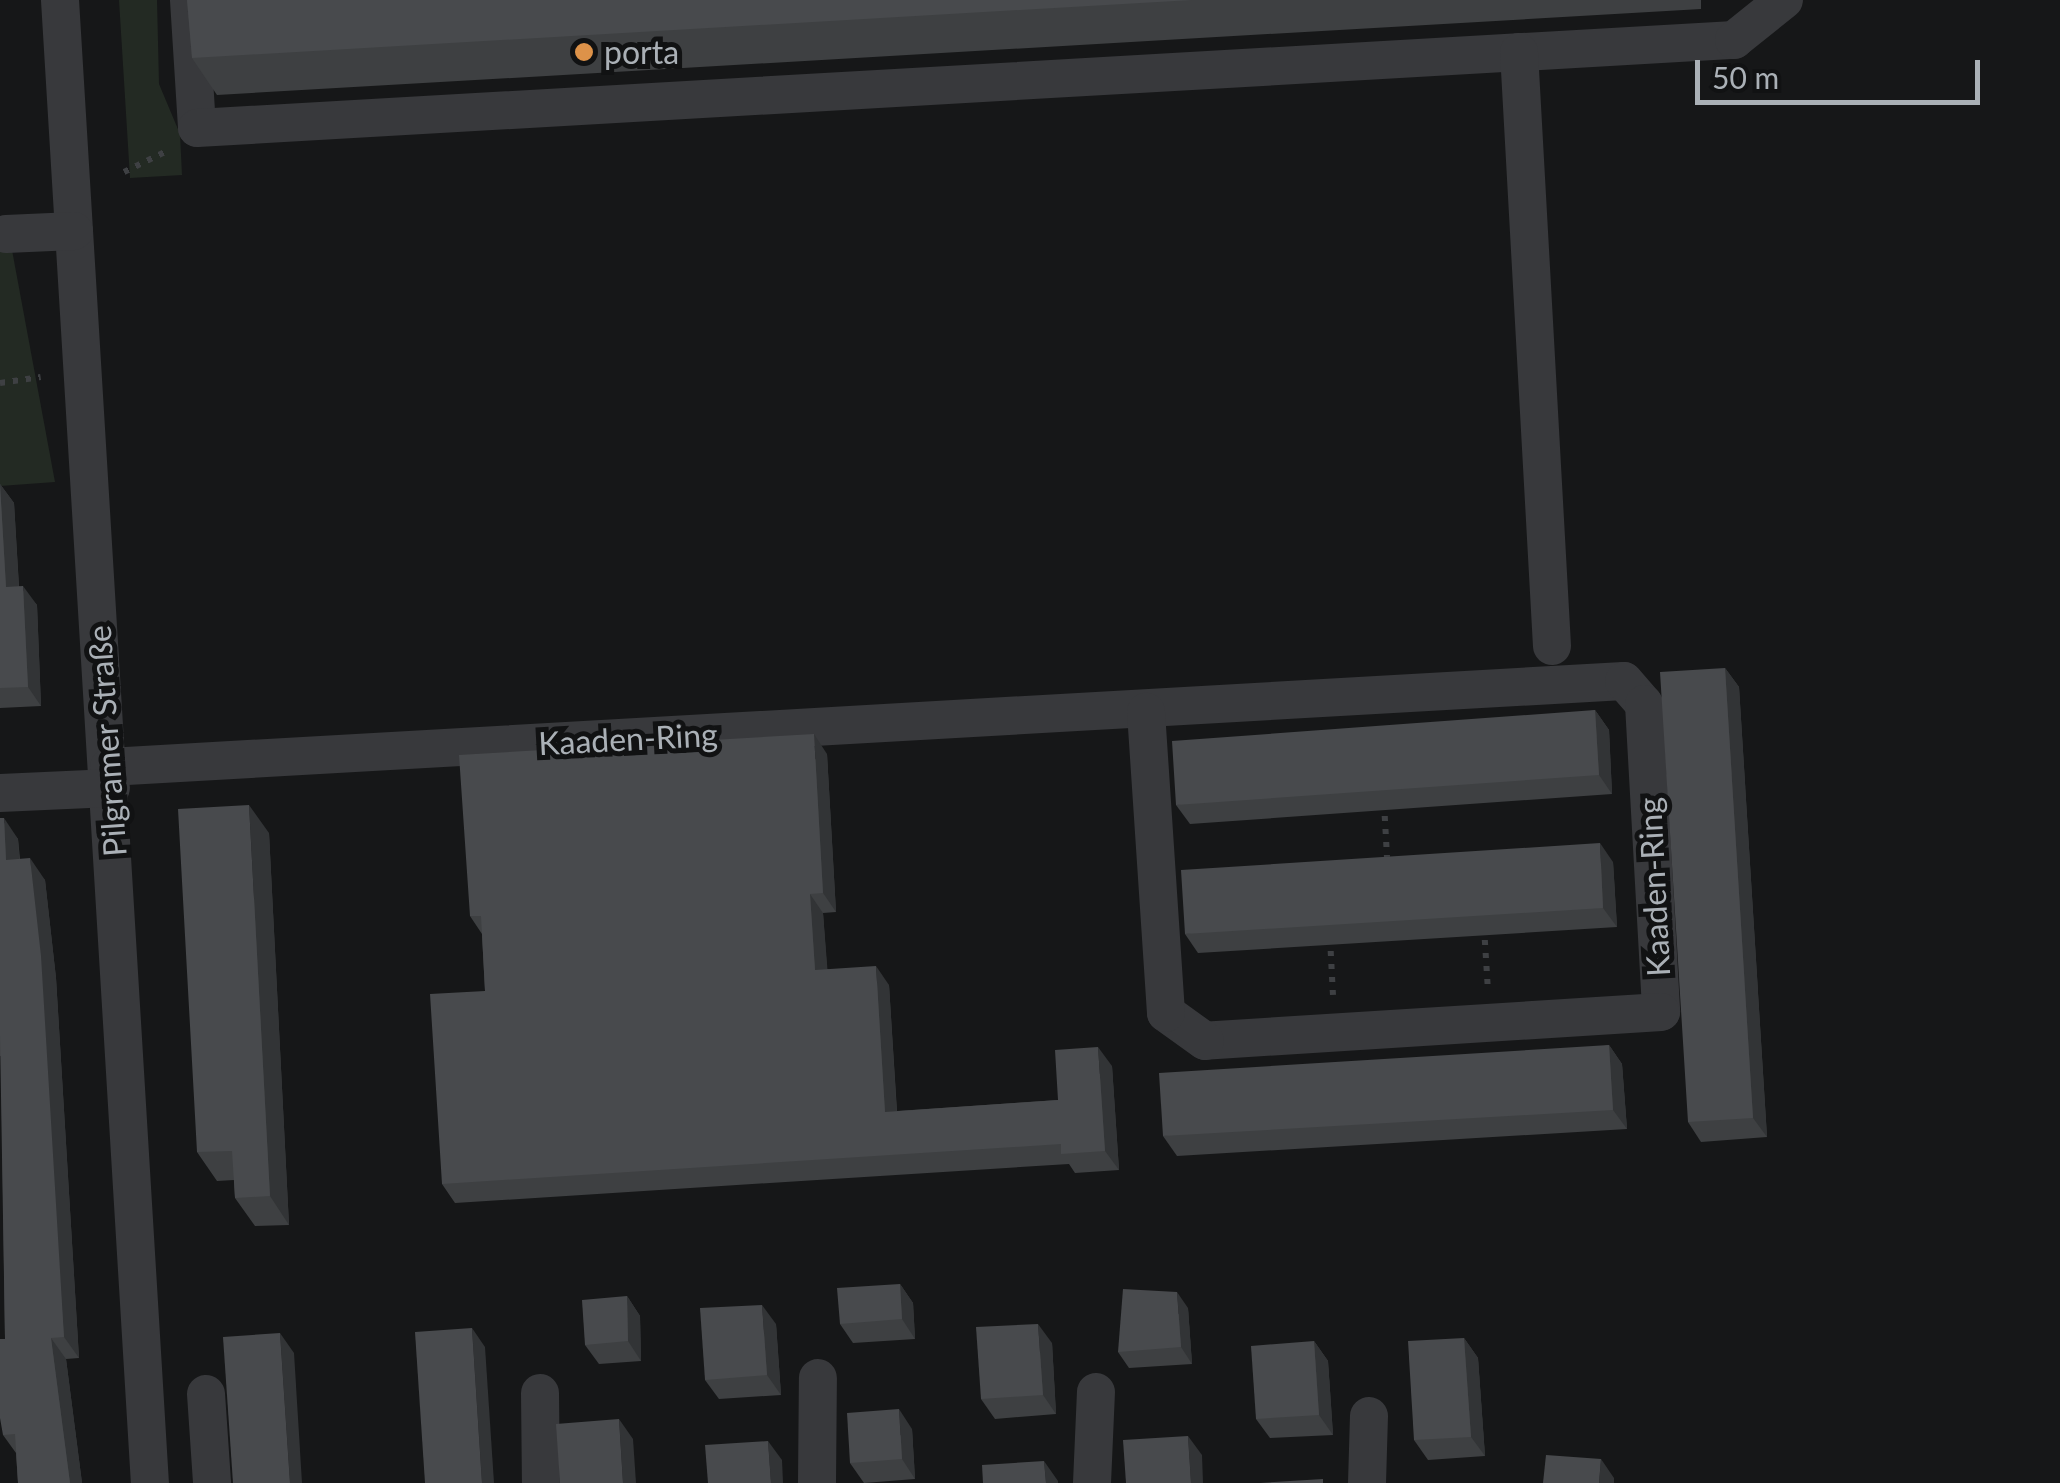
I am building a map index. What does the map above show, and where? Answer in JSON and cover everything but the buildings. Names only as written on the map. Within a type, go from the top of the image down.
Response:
[{"type":"street","name":"Pilgramer Straße","points":[[60,0],[150,1483]]},
{"type":"street","points":[[189,0],[198,128],[1734,40],[1784,0]]},
{"type":"street","points":[[1518,52],[1552,646]]},
{"type":"street","points":[[6,234],[74,231]]},
{"type":"street","name":"Kaaden-Ring","points":[[0,793],[110,778],[1624,681],[1644,704],[1661,1012],[1205,1041],[1166,1013],[1146,712]]},
{"type":"street","points":[[816,1483],[818,1378]]},
{"type":"street","points":[[540,1392],[541,1483]]},
{"type":"street","points":[[1092,1483],[1096,1392]]},
{"type":"street","points":[[206,1394],[212,1483]]},
{"type":"street","points":[[1367,1483],[1369,1416]]},
{"type":"path","points":[[124,172],[198,128]]},
{"type":"path","points":[[0,383],[41,377]]},
{"type":"path","points":[[1383,786],[1387,857]]},
{"type":"path","points":[[1372,858],[1405,856]]},
{"type":"path","points":[[1482,908],[1490,1023]]},
{"type":"path","points":[[1329,918],[1336,1032]]},
{"type":"shaded area","points":[[119,0],[157,0],[159,84],[180,134],[182,175],[130,178]]},
{"type":"shaded area","points":[[12,250],[55,482],[0,486],[0,251]]},
{"type":"place","name":"porta","points":[[584,52]]}]
